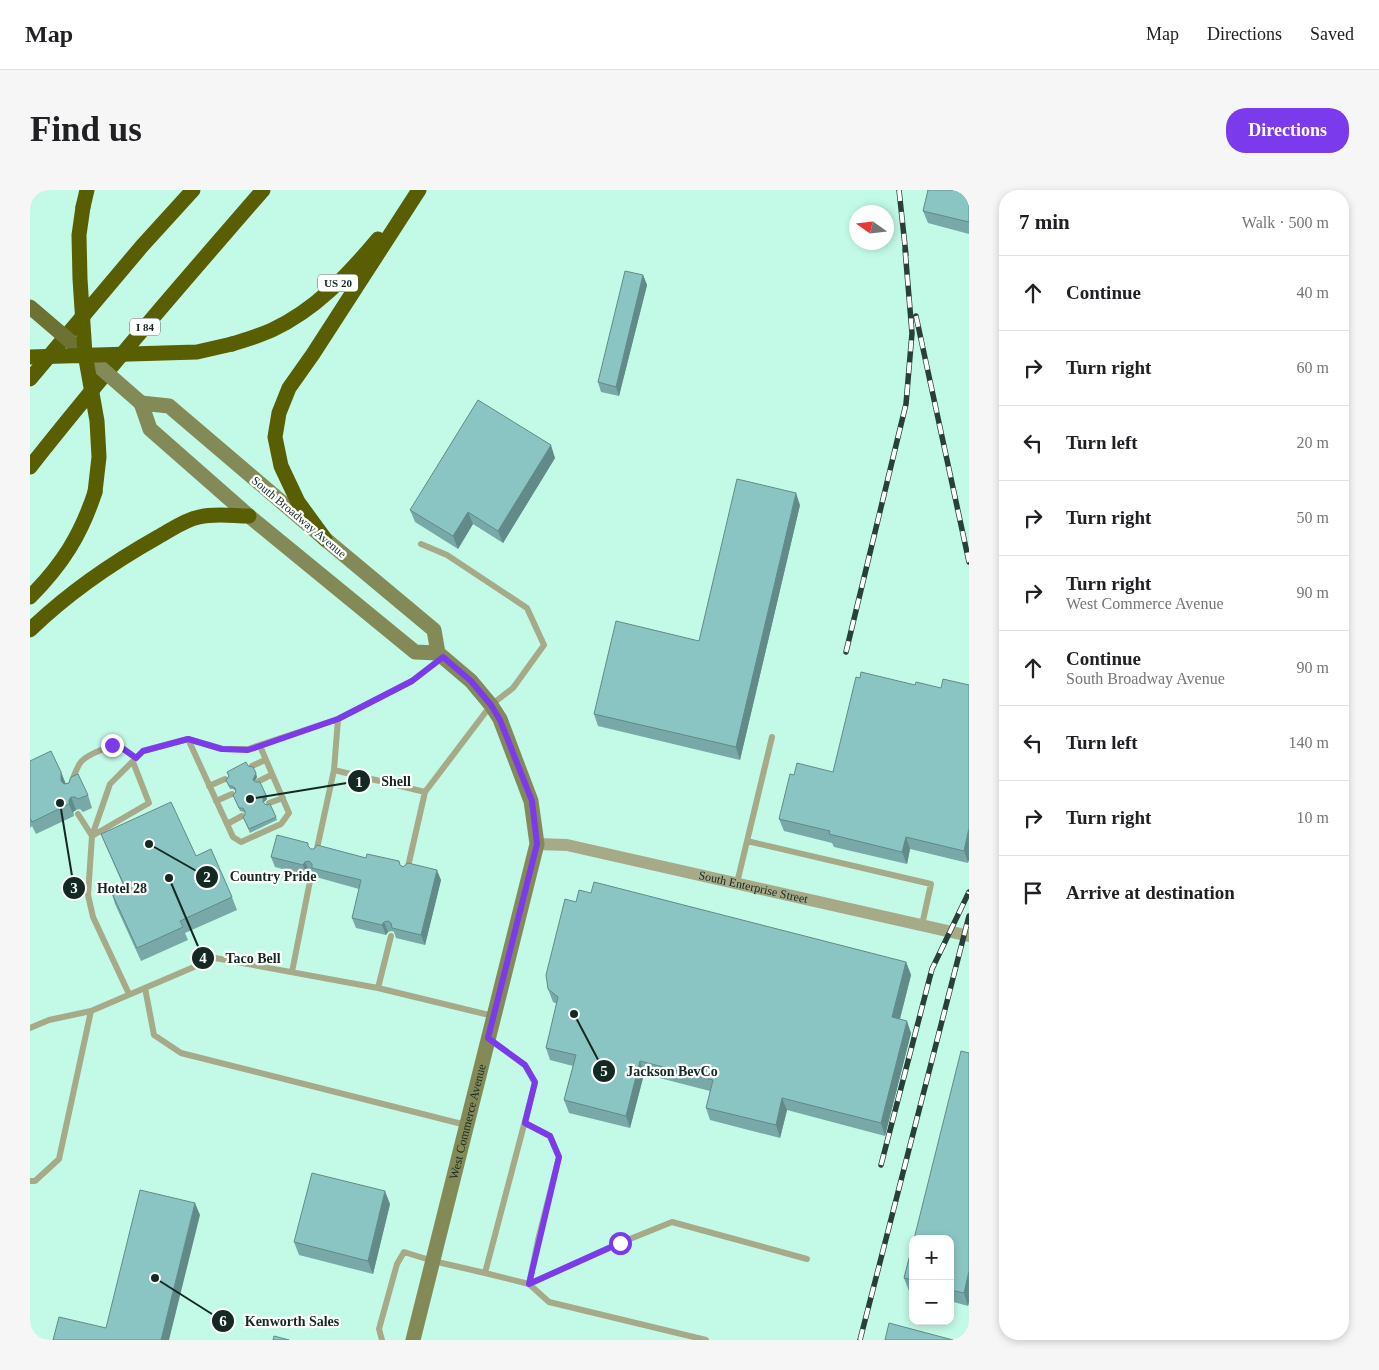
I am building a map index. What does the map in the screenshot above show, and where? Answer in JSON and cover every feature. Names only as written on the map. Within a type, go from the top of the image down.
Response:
[{"type":"highway","points":[[30,597],[63,561],[78,537],[95,492],[99,450],[97,421],[85,354],[80,279],[79,235],[87,190]]},
{"type":"highway","points":[[30,378],[193,190]]},
{"type":"highway","name":"I 84","points":[[30,467],[176,290],[263,190]]},
{"type":"highway","points":[[325,539],[298,502],[281,466],[275,437],[279,413],[289,388],[419,190]]},
{"type":"highway","name":"US 20","points":[[85,354],[197,352],[232,344],[272,330],[302,313],[329,293],[368,251],[419,190]]},
{"type":"highway","points":[[30,357],[85,354]]},
{"type":"highway","points":[[30,630],[73,593],[105,569],[137,548],[186,521],[217,515],[249,516]]},
{"type":"main road","points":[[30,307],[85,354]]},
{"type":"street","points":[[85,354],[141,403],[150,429],[249,516],[415,652],[441,655],[471,681],[491,705],[500,720],[532,801],[537,844]]},
{"type":"street","name":"South Broadway Avenue","points":[[141,403],[169,406],[434,630],[441,655]]},
{"type":"street","name":"South Enterprise Street","points":[[537,844],[567,845],[969,936]]},
{"type":"street","name":"West Commerce Avenue","points":[[413,1340],[537,844]]},
{"type":"lane","points":[[407,872],[425,792],[491,705],[513,688],[544,645],[527,608],[447,555],[421,544]]},
{"type":"lane","points":[[129,994],[93,917],[88,895],[92,836],[110,784],[143,751],[188,739],[222,749],[248,750],[338,719],[412,681],[441,655]]},
{"type":"lane","points":[[316,854],[334,770],[338,719]]},
{"type":"lane","points":[[736,883],[772,737]]},
{"type":"lane","points":[[188,739],[233,837],[241,842],[281,824],[289,813],[260,746]]},
{"type":"lane","points":[[70,792],[78,765],[85,756],[112,745],[122,748],[134,760],[149,804],[92,836]]},
{"type":"lane","points":[[252,766],[265,760]]},
{"type":"lane","points":[[334,770],[425,792]]},
{"type":"lane","points":[[259,781],[271,774]]},
{"type":"lane","points":[[210,786],[225,779]]},
{"type":"lane","points":[[216,801],[232,794]]},
{"type":"lane","points":[[269,804],[282,798]]},
{"type":"lane","points":[[78,814],[92,836]]},
{"type":"lane","points":[[227,824],[242,816]]},
{"type":"lane","points":[[747,841],[931,884],[922,925]]},
{"type":"lane","points":[[292,972],[311,876]]},
{"type":"lane","points":[[378,988],[391,936]]},
{"type":"lane","points":[[30,1028],[49,1020],[91,1011],[215,958],[378,988],[494,1017]]},
{"type":"lane","points":[[144,988],[154,1035],[181,1053],[466,1125]]},
{"type":"lane","points":[[30,1181],[35,1181],[59,1160],[91,1011]]},
{"type":"lane","points":[[484,1273],[535,1082],[525,1065],[488,1038]]},
{"type":"lane","points":[[525,1123],[550,1136],[559,1157],[529,1284]]},
{"type":"lane","points":[[529,1284],[672,1222],[808,1258]]},
{"type":"lane","points":[[382,1340],[379,1329],[397,1264],[404,1252],[433,1261],[529,1284],[549,1302],[706,1340]]},
{"type":"building","points":[[928,190],[969,190],[969,222],[923,211]]},
{"type":"building","points":[[625,271],[643,275],[616,387],[598,382]]},
{"type":"building","points":[[478,400],[551,445],[498,531],[468,512],[453,536],[410,510]]},
{"type":"building","points":[[737,479],[796,493],[736,747],[594,714],[616,621],[699,641]]},
{"type":"building","points":[[861,672],[915,685],[916,682],[941,688],[943,679],[969,685],[969,828],[964,851],[906,837],[902,852],[829,834],[830,831],[779,819],[790,774],[794,775],[797,763],[833,772],[856,677],[860,678]]},
{"type":"building","points":[[51,751],[61,772],[61,781],[64,784],[69,783],[71,777],[78,774],[88,795],[78,799],[71,797],[69,804],[32,822],[30,818],[30,761]]},
{"type":"building","points":[[246,762],[248,766],[253,767],[256,773],[253,780],[260,782],[266,795],[263,798],[263,802],[266,805],[270,804],[276,817],[249,829],[243,817],[245,811],[243,808],[239,808],[233,795],[236,792],[235,788],[229,786],[226,780],[229,776],[227,772]]},
{"type":"building","points":[[171,802],[196,856],[211,849],[232,897],[180,921],[183,927],[137,948],[111,891],[124,885],[101,834]]},
{"type":"building","points":[[277,835],[308,843],[311,849],[314,849],[317,845],[366,858],[367,854],[399,861],[403,867],[408,863],[437,870],[421,935],[392,928],[391,923],[388,921],[382,925],[352,918],[361,880],[312,868],[312,864],[309,861],[303,865],[271,857]]},
{"type":"building","points":[[594,882],[906,962],[892,1017],[907,1021],[881,1123],[782,1098],[776,1125],[706,1108],[713,1080],[640,1061],[626,1116],[564,1100],[576,1055],[546,1048],[558,997],[548,989],[546,975],[565,899],[576,902],[579,890],[591,893]]},
{"type":"building","points":[[961,1051],[969,1053],[969,1271],[964,1293],[954,1291],[954,1235],[915,1235]]},
{"type":"building","points":[[312,1173],[385,1191],[368,1261],[294,1242]]},
{"type":"building","points":[[140,1190],[195,1203],[161,1340],[53,1340],[59,1317],[106,1328]]},
{"type":"building","points":[[909,1259],[909,1279],[904,1278]]},
{"type":"building","points":[[889,1323],[953,1340],[885,1340]]},
{"type":"building","points":[[274,1336],[289,1340],[273,1340]]},
{"type":"railway","points":[[899,190],[906,255]]},
{"type":"railway","points":[[846,652],[906,404],[912,333],[905,249]]},
{"type":"railway","points":[[916,316],[969,562]]},
{"type":"railway","points":[[881,1165],[932,969],[969,892]]},
{"type":"railway","points":[[860,1340],[969,916]]},
{"type":"place","name":"Shell","points":[[250,799]]},
{"type":"place","name":"Hotel 28","points":[[60,803]]},
{"type":"place","name":"Country Pride","points":[[149,844]]},
{"type":"place","name":"Taco Bell","points":[[169,878]]},
{"type":"place","name":"Jackson BevCo","points":[[574,1014]]},
{"type":"place","name":"Kenworth Sales","points":[[155,1278]]},
{"type":"route","points":[[112,745],[122,748],[136,758],[143,751],[188,739],[222,749],[248,750],[338,719],[412,681],[443,657],[471,681],[491,705],[500,720],[532,801],[537,844],[488,1038],[525,1065],[535,1082],[525,1123],[550,1136],[559,1157],[529,1284],[620,1243]]}]
